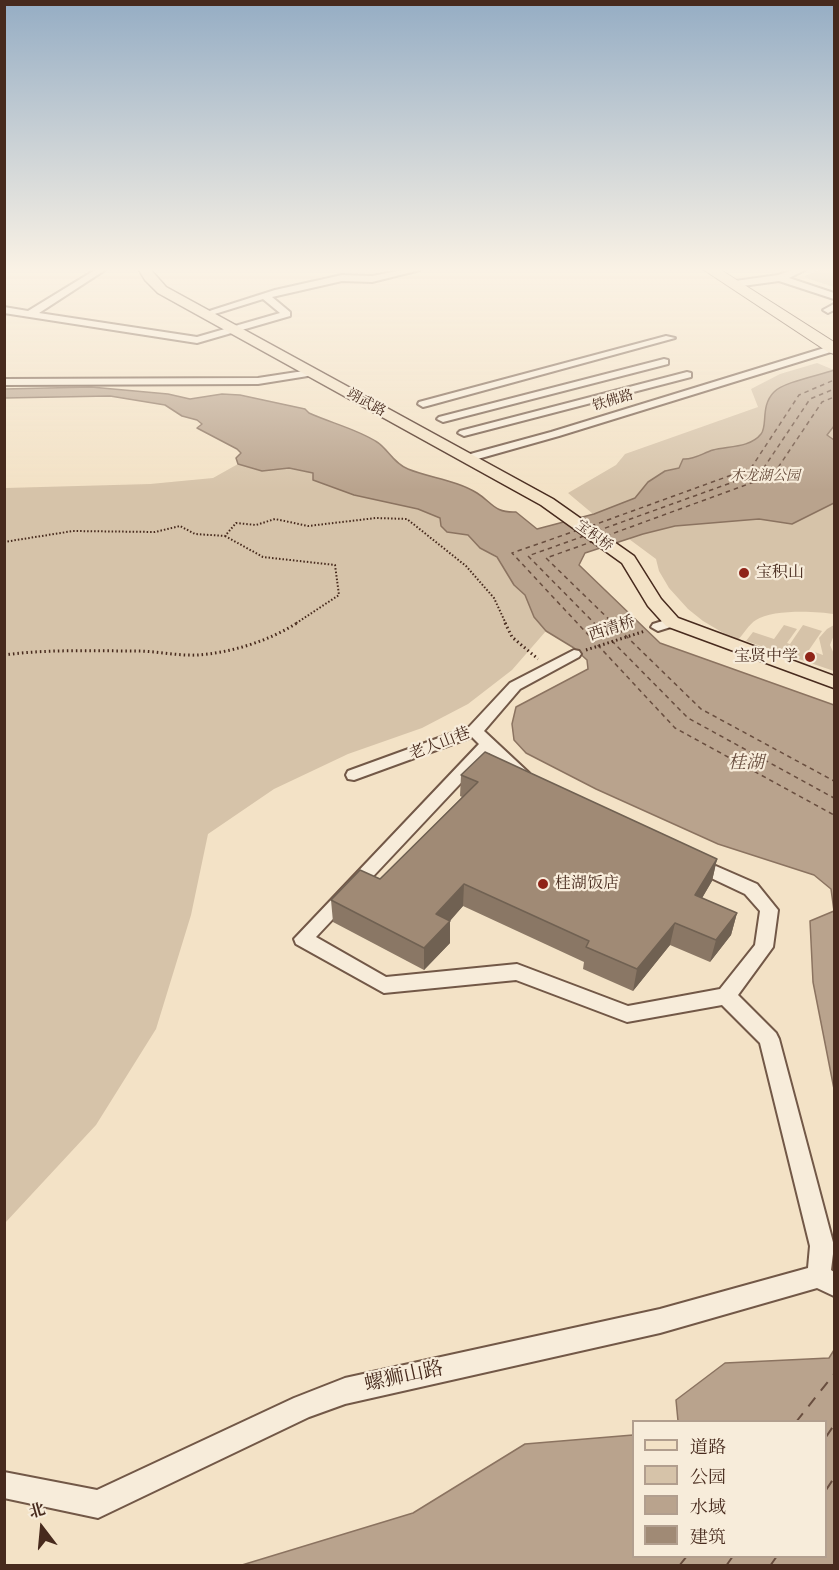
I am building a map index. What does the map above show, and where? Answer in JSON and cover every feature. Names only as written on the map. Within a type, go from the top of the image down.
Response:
[{"type":"main road","name":"翊武路","points":[[255,343],[547,501],[561,512]]},
{"type":"main road","name":"宝积桥","points":[[561,512],[627,560],[665,624]]},
{"type":"main road","points":[[665,624],[834,682]]},
{"type":"street","points":[[423,404],[650,343]]},
{"type":"street","points":[[636,347],[711,387]]},
{"type":"street","name":"铁佛路","points":[[467,458],[555,434],[834,348]]},
{"type":"street","points":[[443,419],[664,362]]},
{"type":"street","points":[[4,382],[258,381],[310,373]]},
{"type":"street","points":[[464,433],[687,375]]},
{"type":"street","points":[[484,387],[555,434]]},
{"type":"street","name":"老人山巷","points":[[354,775],[482,737],[515,686],[573,654]]},
{"type":"street","points":[[532,787],[482,737],[303,939],[384,985],[517,972],[627,1014],[726,996],[764,947],[769,910],[751,889],[681,857]]},
{"type":"street","points":[[726,996],[769,1039],[822,1246],[827,1280]]},
{"type":"street","name":"螺狮山路","points":[[4,1485],[98,1504],[303,1407],[345,1390],[660,1321],[827,1280]]},
{"type":"path","points":[[225,536],[236,523],[256,525],[275,519],[308,526],[376,519],[407,519],[466,566],[494,598],[512,637],[548,668]]},
{"type":"path","points":[[4,542],[73,531],[155,532],[180,526],[184,530],[200,535],[225,536],[263,557],[335,565],[339,595],[280,634],[235,648],[197,655],[140,651],[27,652],[4,655]]},
{"type":"path","name":"西清桥","points":[[573,654],[665,624]]},
{"type":"green space","name":"木龙湖公园","points":[[817,363],[834,370],[834,614],[794,612],[763,616],[751,624],[737,641],[703,621],[688,609],[669,588],[659,571],[656,559],[629,539],[585,553],[552,527],[593,514],[568,493],[616,465],[625,454],[758,407],[751,389],[780,374]]},
{"type":"green space","points":[[238,464],[262,471],[289,468],[313,473],[354,495],[418,509],[441,518],[447,532],[468,535],[480,548],[497,558],[514,585],[525,595],[534,617],[546,631],[512,670],[468,704],[422,728],[348,754],[274,789],[208,834],[191,915],[156,1029],[96,1125],[5,1223],[5,488],[150,484],[213,478]]},
{"type":"green space","points":[[784,625],[797,629],[787,643],[790,644],[803,625],[822,631],[809,650],[823,655],[819,638],[834,625],[834,635],[830,645],[834,654],[834,671],[746,641],[753,632],[774,639]]},
{"type":"water","name":"桂湖","points":[[834,370],[834,426],[827,435],[834,440],[834,503],[792,524],[759,519],[675,526],[585,553],[579,565],[660,643],[834,705],[834,911],[831,889],[814,875],[718,844],[596,789],[526,753],[514,740],[512,724],[516,707],[588,669],[587,660],[574,648],[546,631],[534,617],[525,595],[514,585],[497,557],[480,548],[468,535],[447,532],[441,526],[440,518],[418,509],[354,495],[313,480],[313,473],[289,468],[262,471],[238,464],[236,458],[241,453],[237,449],[197,428],[202,424],[197,420],[182,416],[165,405],[110,396],[5,398],[4,389],[91,387],[168,394],[190,399],[222,394],[240,395],[305,409],[309,413],[369,437],[381,445],[403,467],[469,489],[498,509],[516,512],[537,529],[594,514],[635,498],[648,482],[665,471],[679,468],[683,459],[751,442],[763,430],[767,403],[774,392],[794,382]]},
{"type":"water","points":[[834,911],[834,1089],[813,982],[810,921]]},
{"type":"water","points":[[834,1350],[834,1565],[242,1565],[413,1513],[525,1444],[632,1435],[632,1558],[827,1558],[827,1420],[678,1420],[676,1400],[725,1363],[829,1358]]},
{"type":"building","points":[[485,752],[717,859],[695,895],[737,913],[716,940],[675,923],[637,969],[586,947],[589,941],[464,884],[436,914],[450,921],[424,948],[331,900],[360,870],[380,879],[478,782],[461,775]]},
{"type":"ferry route","points":[[591,526],[751,468],[799,395],[834,380]]},
{"type":"ferry route","points":[[597,531],[761,472],[810,399],[834,389]]},
{"type":"ferry route","points":[[606,536],[773,475],[822,402],[834,397]]},
{"type":"ferry route","points":[[578,530],[512,553],[675,728],[834,815]]},
{"type":"ferry route","points":[[584,536],[528,556],[688,718],[834,798]]},
{"type":"ferry route","points":[[594,541],[546,558],[701,709],[834,781]]},
{"type":"ferry route","points":[[798,1420],[834,1374]]},
{"type":"ferry route","points":[[827,1436],[834,1425]]},
{"type":"ferry route","points":[[827,1488],[834,1478]]},
{"type":"ferry route","points":[[679,1566],[685,1558]]},
{"type":"ferry route","points":[[726,1566],[732,1558]]},
{"type":"ferry route","points":[[770,1566],[776,1558]]},
{"type":"place","name":"宝积山","points":[[744,573]]},
{"type":"place","name":"宝贤中学","points":[[810,657]]},
{"type":"place","name":"桂湖饭店","points":[[543,884]]}]
